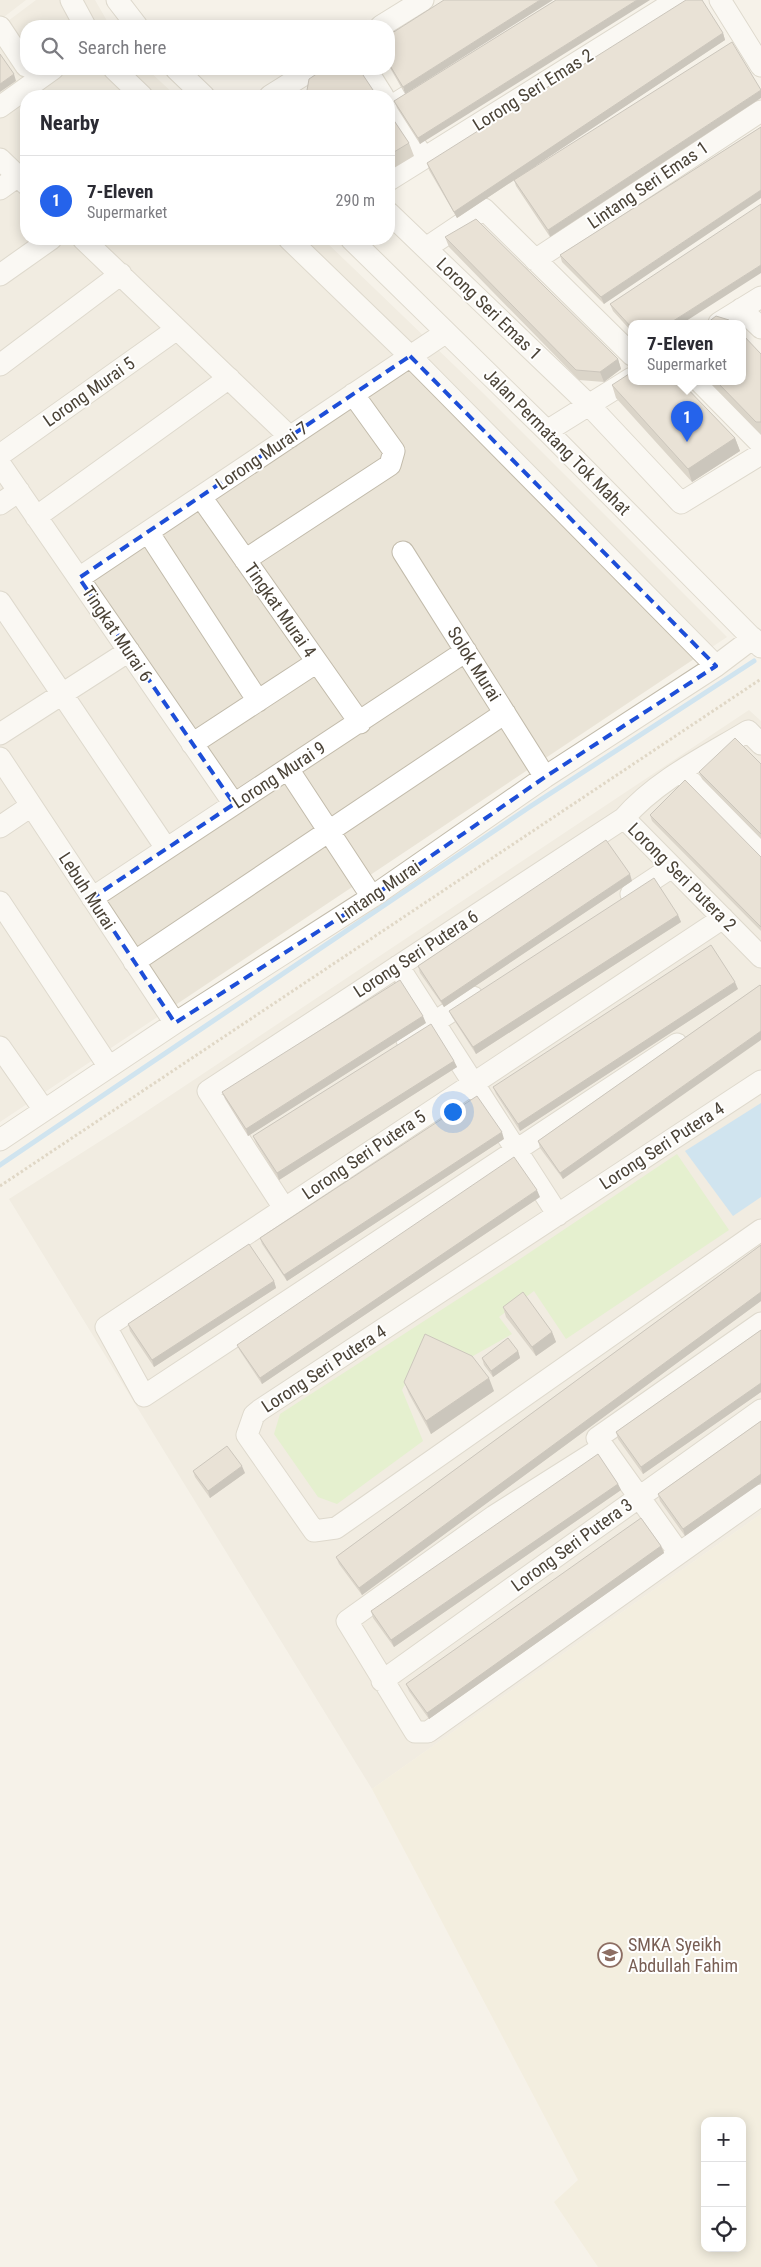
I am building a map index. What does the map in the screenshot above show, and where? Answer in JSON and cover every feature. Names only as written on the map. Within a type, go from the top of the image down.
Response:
[{"type":"street","points":[[71,0],[82,20]]},
{"type":"street","points":[[116,0],[131,20]]},
{"type":"street","points":[[391,20],[423,0]]},
{"type":"street","name":"Lorong Seri Emas 2","points":[[395,176],[677,0]]},
{"type":"street","points":[[720,0],[761,66]]},
{"type":"street","points":[[0,27],[20,51]]},
{"type":"street","points":[[0,107],[32,75]]},
{"type":"street","points":[[120,75],[136,90]]},
{"type":"street","points":[[182,75],[198,90]]},
{"type":"street","points":[[283,90],[304,75]]},
{"type":"street","points":[[370,75],[379,90]]},
{"type":"street","points":[[395,99],[439,76]]},
{"type":"street","name":"Lintang Seri Emas 1","points":[[536,260],[761,111]]},
{"type":"street","points":[[395,115],[424,158]]},
{"type":"street","points":[[0,159],[20,178]]},
{"type":"street","points":[[0,190],[20,181]]},
{"type":"street","points":[[426,248],[484,209],[628,351]]},
{"type":"street","name":"Lorong Seri Emas 1","points":[[395,219],[589,405],[681,503],[761,454]]},
{"type":"street","points":[[0,275],[43,245]]},
{"type":"street","points":[[90,245],[290,437]]},
{"type":"street","points":[[295,245],[410,356],[716,666]]},
{"type":"street","name":"Jalan Permatang Tok Mahat","points":[[357,245],[547,431],[757,642]]},
{"type":"street","points":[[0,365],[121,274]]},
{"type":"street","points":[[724,320],[761,297]]},
{"type":"street","points":[[741,309],[761,328]]},
{"type":"street","name":"Lorong Murai 5","points":[[0,455],[177,329]]},
{"type":"street","name":"Lorong Murai 7","points":[[79,578],[445,333]]},
{"type":"street","points":[[36,517],[230,378]]},
{"type":"street","points":[[547,431],[628,381]]},
{"type":"street","points":[[704,385],[761,444]]},
{"type":"street","points":[[245,560],[390,465],[394,450],[353,394]]},
{"type":"street","name":"Tingkat Murai 6","points":[[0,464],[234,804]]},
{"type":"street","points":[[0,504],[19,491]]},
{"type":"street","name":"Tingkat Murai 4","points":[[201,497],[360,723]]},
{"type":"street","points":[[148,532],[258,701]]},
{"type":"street","name":"Solok Murai","points":[[402,552],[545,776]]},
{"type":"street","points":[[0,602],[166,848]]},
{"type":"street","name":"Lintang Murai","points":[[0,1140],[175,1023],[372,897],[545,776],[716,666],[757,642]]},
{"type":"street","points":[[0,734],[128,651]]},
{"type":"street","name":"Lorong Murai 9","points":[[92,898],[360,723],[466,651]]},
{"type":"street","points":[[192,744],[317,662]]},
{"type":"street","points":[[134,962],[505,713]]},
{"type":"street","name":"Lorong Seri Putera 6","points":[[284,1208],[252,1141],[208,1090],[624,818],[640,800],[680,772],[754,737]]},
{"type":"street","name":"Lebuh Murai","points":[[0,758],[175,1023]]},
{"type":"street","points":[[288,769],[372,897]]},
{"type":"street","points":[[680,772],[761,851]]},
{"type":"street","points":[[0,827],[31,806]]},
{"type":"street","name":"Lorong Seri Putera 2","points":[[624,818],[761,957]]},
{"type":"street","points":[[615,904],[672,867]]},
{"type":"street","points":[[0,902],[109,1067]]},
{"type":"street","name":"Lorong Seri Putera 5","points":[[518,1150],[144,1396],[106,1327],[723,918]]},
{"type":"street","points":[[398,966],[558,1215]]},
{"type":"street","points":[[393,1049],[492,984]]},
{"type":"street","points":[[518,1150],[696,1031]]},
{"type":"street","points":[[0,1047],[44,1110]]},
{"type":"street","name":"Lorong Seri Putera 4","points":[[761,1081],[254,1415],[247,1435],[314,1531],[336,1528],[761,1230]]},
{"type":"street","points":[[679,1553],[597,1438],[761,1323]]},
{"type":"street","name":"Lorong Seri Putera 3","points":[[382,1681],[761,1410]]},
{"type":"street","points":[[603,1447],[494,1516],[347,1622],[415,1732],[428,1732],[761,1495]]},
{"type":"path","points":[[0,1186],[761,679]]},
{"type":"highlighted area","points":[[410,356],[716,666],[545,777],[372,897],[175,1023],[92,898],[234,804],[79,578]]},
{"type":"shaded area","points":[[0,0],[26,0],[0,20]]},
{"type":"shaded area","points":[[36,0],[95,0],[107,20],[20,20],[20,75],[153,75],[170,90],[20,90],[20,245],[329,245],[483,393],[727,637],[0,1122],[0,27]]},
{"type":"shaded area","points":[[749,710],[761,721],[761,1514],[372,1789],[9,1199],[132,1121]]},
{"type":"shaded area","name":"SMKA Syeikh Abdullah Fahim","points":[[761,1514],[761,2267],[598,2267],[554,2202],[578,2180],[372,1789]]},
{"type":"green space","points":[[677,1154],[729,1230],[566,1339],[534,1291],[499,1317],[512,1334],[473,1356],[426,1343],[402,1390],[423,1441],[337,1504],[318,1497],[274,1434],[280,1414],[514,1263]]},
{"type":"water","points":[[761,1103],[761,1197],[733,1216],[685,1151]]},
{"type":"building","points":[[444,0],[540,0],[403,87],[395,74],[395,31]]},
{"type":"building","points":[[556,0],[637,0],[418,138],[395,100]]},
{"type":"building","points":[[686,0],[702,0],[723,33],[454,212],[427,163]]},
{"type":"building","points":[[732,42],[761,90],[548,230],[514,180]]},
{"type":"building","points":[[0,54],[14,74],[0,84]]},
{"type":"building","points":[[315,75],[363,75],[373,90],[307,90],[309,79]]},
{"type":"building","points":[[395,122],[409,143],[395,151]]},
{"type":"building","points":[[761,127],[761,190],[601,297],[560,255]]},
{"type":"building","points":[[761,204],[761,265],[675,320],[628,320],[628,324],[610,304]]},
{"type":"building","points":[[476,219],[618,359],[600,372],[576,370],[445,237]]},
{"type":"building","points":[[716,316],[729,320],[711,320]]},
{"type":"building","points":[[746,338],[761,354],[761,422],[756,422],[720,385],[746,385]]},
{"type":"building","points":[[628,375],[628,385],[684,385],[735,438],[688,469],[612,385]]},
{"type":"building","points":[[735,738],[761,764],[761,834],[699,772]]},
{"type":"building","points":[[685,780],[761,857],[761,927],[650,815]]},
{"type":"building","points":[[606,840],[630,874],[441,1001],[418,966]]},
{"type":"building","points":[[654,878],[678,915],[473,1047],[449,1011]]},
{"type":"building","points":[[711,945],[735,982],[518,1124],[493,1087]]},
{"type":"building","points":[[400,980],[423,1016],[246,1129],[222,1092]]},
{"type":"building","points":[[760,985],[761,1031],[560,1173],[538,1141]]},
{"type":"building","points":[[431,1024],[454,1061],[277,1173],[253,1136]]},
{"type":"building","points":[[477,1096],[502,1132],[284,1275],[260,1238]]},
{"type":"building","points":[[514,1157],[537,1190],[260,1378],[237,1345]]},
{"type":"building","points":[[249,1244],[274,1281],[152,1360],[128,1324]]},
{"type":"building","points":[[761,1245],[761,1292],[359,1588],[336,1557]]},
{"type":"building","points":[[523,1292],[552,1332],[532,1347],[503,1307]]},
{"type":"building","points":[[761,1330],[761,1383],[641,1467],[616,1432]]},
{"type":"building","points":[[425,1334],[472,1356],[489,1378],[426,1421],[404,1382]]},
{"type":"building","points":[[508,1338],[518,1351],[491,1371],[482,1358]]},
{"type":"building","points":[[761,1421],[761,1474],[683,1529],[658,1494]]},
{"type":"building","points":[[227,1446],[242,1466],[208,1491],[193,1471]]},
{"type":"building","points":[[598,1454],[618,1484],[391,1640],[371,1611]]},
{"type":"building","points":[[641,1518],[661,1546],[427,1713],[406,1684]]},
{"type":"waterway","points":[[0,1165],[531,806],[754,661]]},
{"type":"place","name":"7-Eleven","points":[[687,442]]},
{"type":"place","name":"SMKA Syeikh Abdullah Fahim","points":[[610,1955]]}]
